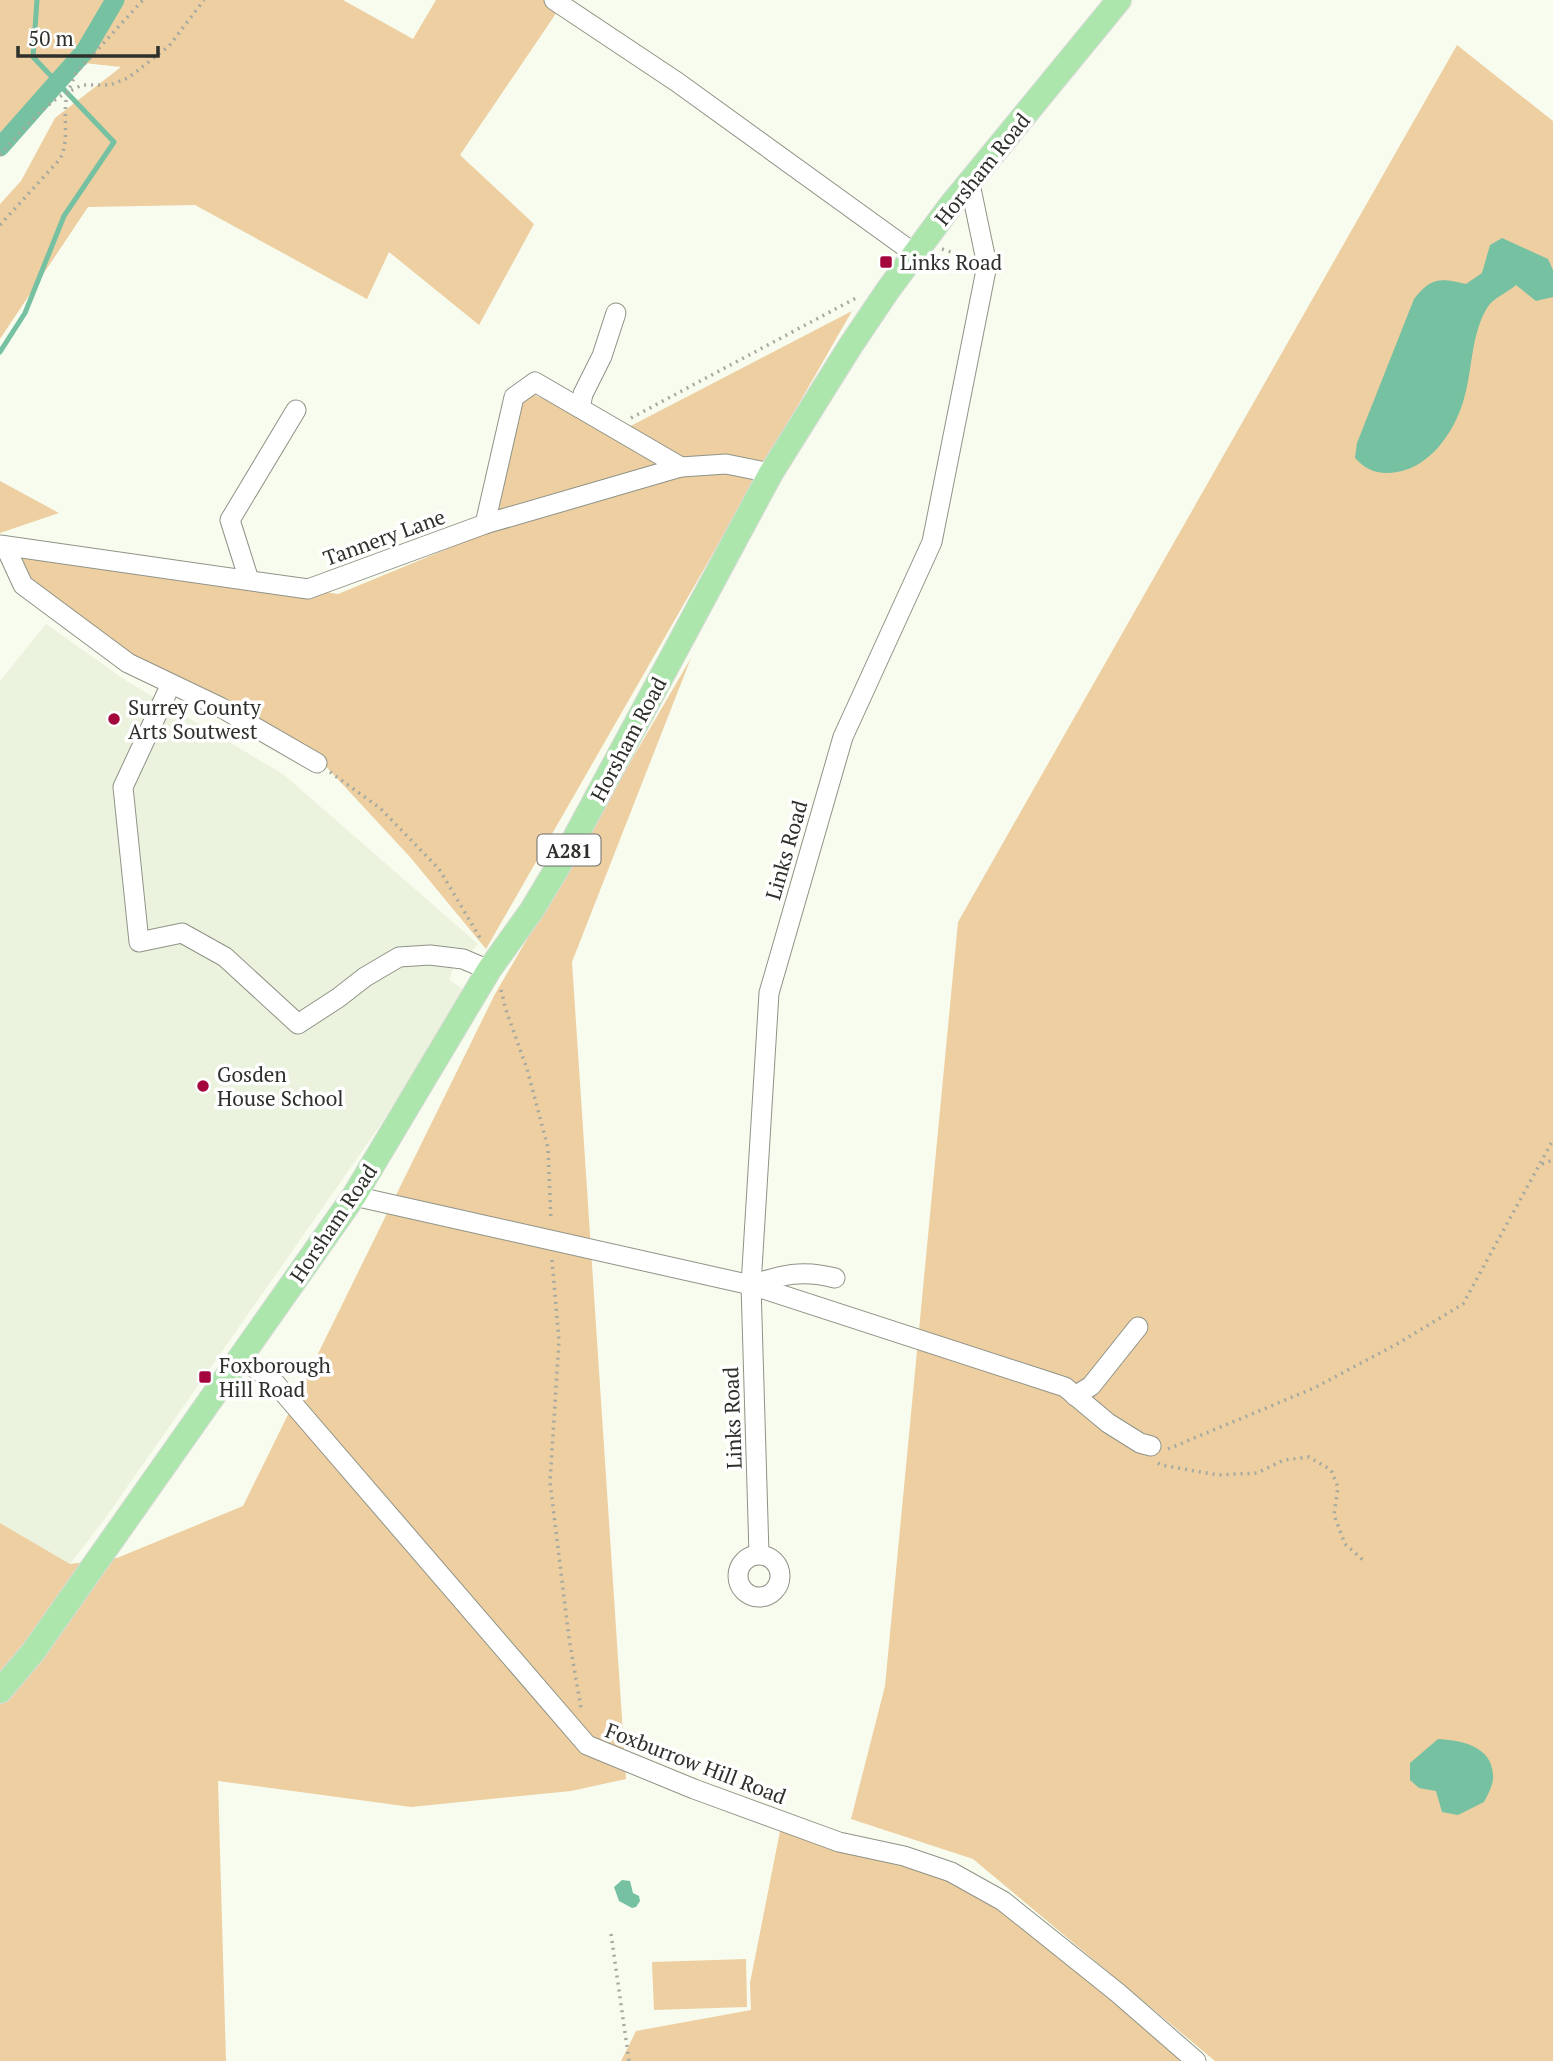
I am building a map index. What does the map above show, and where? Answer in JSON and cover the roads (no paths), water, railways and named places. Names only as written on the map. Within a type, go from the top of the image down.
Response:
[{"type":"main road","name":"Horsham Road","points":[[0,1691],[33,1652],[354,1196],[492,966],[532,910],[571,845],[771,473],[888,290],[1119,0]]},
{"type":"street","points":[[555,0],[677,82],[915,254]]},
{"type":"street","name":"Links Road","points":[[759,1554],[751,1284],[769,993],[843,737],[932,542],[987,265],[970,184]]},
{"type":"street","points":[[580,408],[583,394],[594,376],[616,313]]},
{"type":"street","points":[[485,524],[514,397],[535,382],[681,467]]},
{"type":"street","points":[[250,580],[230,520],[296,410]]},
{"type":"street","name":"Tannery Lane","points":[[2,546],[308,589],[485,524],[681,467],[726,464],[771,473]]},
{"type":"street","name":"Tannery Lane","points":[[2,546],[23,585],[128,663],[220,707],[317,763]]},
{"type":"street","points":[[171,684],[122,787],[139,942],[182,933],[225,957],[298,1024],[365,977],[399,957],[430,955],[492,966]]},
{"type":"street","points":[[354,1196],[751,1284],[1065,1388],[1108,1423],[1145,1445]]},
{"type":"street","points":[[751,1284],[800,1272],[835,1278]]},
{"type":"street","points":[[1075,1396],[1091,1386],[1138,1326]]},
{"type":"street","name":"Foxburrow Hill Road","points":[[240,1357],[276,1384],[587,1745],[694,1789],[839,1842],[904,1856],[951,1872],[1003,1901],[1118,1993],[1196,2061]]},
{"type":"waterway","points":[[0,352],[25,313],[64,216],[114,142],[33,57],[37,0]]},
{"type":"waterway","points":[[0,147],[85,51],[115,0]]},
{"type":"place","name":"Links Road","points":[[886,262]]},
{"type":"place","name":"Surrey County Arts Soutwest","points":[[114,719]]},
{"type":"place","name":"Gosden House School","points":[[203,1086]]},
{"type":"place","name":"Foxborough Hill Road","points":[[205,1377]]}]
